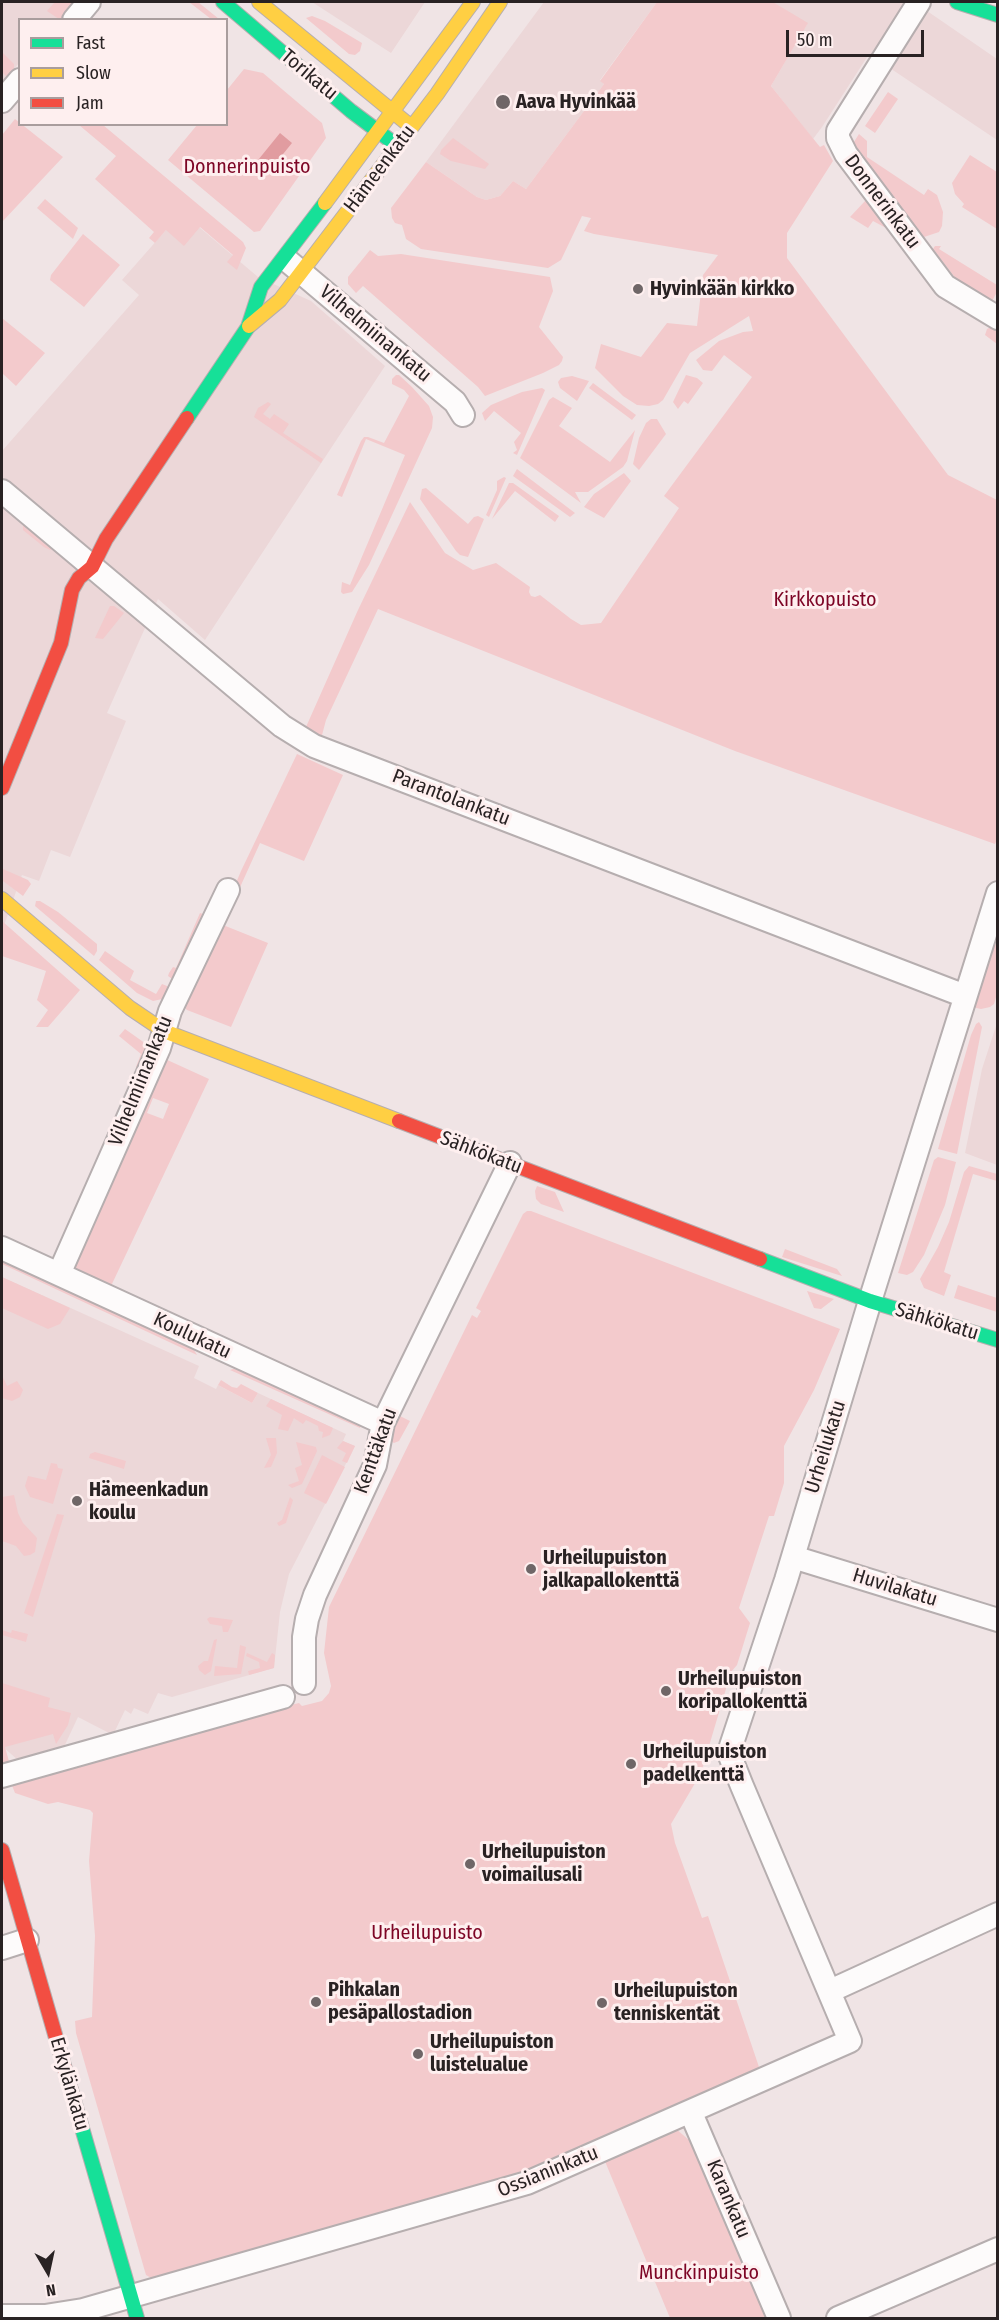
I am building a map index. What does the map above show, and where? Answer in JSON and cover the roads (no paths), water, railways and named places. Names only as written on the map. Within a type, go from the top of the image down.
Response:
[{"type":"street","points":[[76,18],[89,2]]},
{"type":"street","name":"Torikatu","points":[[223,2],[351,111],[398,146]]},
{"type":"street","name":"Torikatu","points":[[259,2],[412,128]]},
{"type":"street","name":"Hämeenkatu","points":[[248,327],[261,287],[379,132],[473,2]]},
{"type":"street","name":"Hämeenkatu","points":[[2,788],[61,643],[72,590],[79,578],[93,578],[112,529],[248,327],[280,300],[302,272],[412,128],[500,2]]},
{"type":"street","name":"Donnerinkatu","points":[[918,2],[838,131],[838,138],[846,154],[945,286],[998,318]]},
{"type":"street","points":[[957,2],[998,15]]},
{"type":"street","points":[[992,2],[998,8]]},
{"type":"street","points":[[2,101],[18,83]]},
{"type":"street","name":"Vilhelmiinankatu","points":[[283,258],[455,402],[463,415]]},
{"type":"street","name":"Parantolankatu","points":[[3,498],[93,578],[282,726],[314,746],[965,996]]},
{"type":"street","name":"Hämeenkatu","points":[[61,643],[84,608]]},
{"type":"street","name":"Vilhelmiinankatu","points":[[59,1274],[159,1048],[170,1011],[228,890]]},
{"type":"street","name":"Urheilukatu","points":[[830,1991],[730,1756],[734,1732],[793,1557],[870,1300],[998,893]]},
{"type":"street","name":"Sähkökatu","points":[[2,899],[130,1008],[164,1031],[870,1300],[998,1340]]},
{"type":"street","name":"Kenttäkatu","points":[[304,1683],[304,1637],[311,1605],[375,1465],[383,1423],[510,1163]]},
{"type":"street","name":"Koulukatu","points":[[2,1248],[383,1423]]},
{"type":"street","name":"Huvilakatu","points":[[793,1557],[998,1620]]},
{"type":"street","points":[[2,1776],[168,1731],[283,1696]]},
{"type":"street","name":"Erkylänkatu","points":[[2,1850],[134,2308]]},
{"type":"street","points":[[830,1991],[998,1914]]},
{"type":"street","points":[[2,1948],[27,1940]]},
{"type":"street","name":"Ossianinkatu","points":[[2,2316],[45,2316],[83,2310],[134,2308],[527,2183],[691,2113],[850,2041],[830,1991]]},
{"type":"street","name":"Karankatu","points":[[691,2113],[779,2319]]},
{"type":"street","points":[[838,2319],[998,2249]]},
{"type":"place","name":"Aava Hyvinkää","points":[[503,102]]},
{"type":"place","name":"Hyvinkään kirkko","points":[[638,289]]},
{"type":"place","name":"Hämeenkadun koulu","points":[[77,1501]]},
{"type":"place","name":"Urheilupuiston jalkapallokenttä","points":[[531,1569]]},
{"type":"place","name":"Urheilupuiston koripallokenttä","points":[[666,1691]]},
{"type":"place","name":"Urheilupuiston padelkenttä","points":[[631,1764]]},
{"type":"place","name":"Urheilupuiston voimailusali","points":[[470,1864]]},
{"type":"place","name":"Pihkalan pesäpallostadion","points":[[316,2002]]},
{"type":"place","name":"Urheilupuiston tenniskentät","points":[[602,2003]]},
{"type":"place","name":"Urheilupuiston luistelualue","points":[[418,2054]]},
{"type":"park label","name":"Donnerinpuisto","points":[[247,167]]},
{"type":"park label","name":"Kirkkopuisto","points":[[825,600]]},
{"type":"park label","name":"Urheilupuisto","points":[[427,1933]]},
{"type":"park label","name":"Munckinpuisto","points":[[699,2273]]}]
